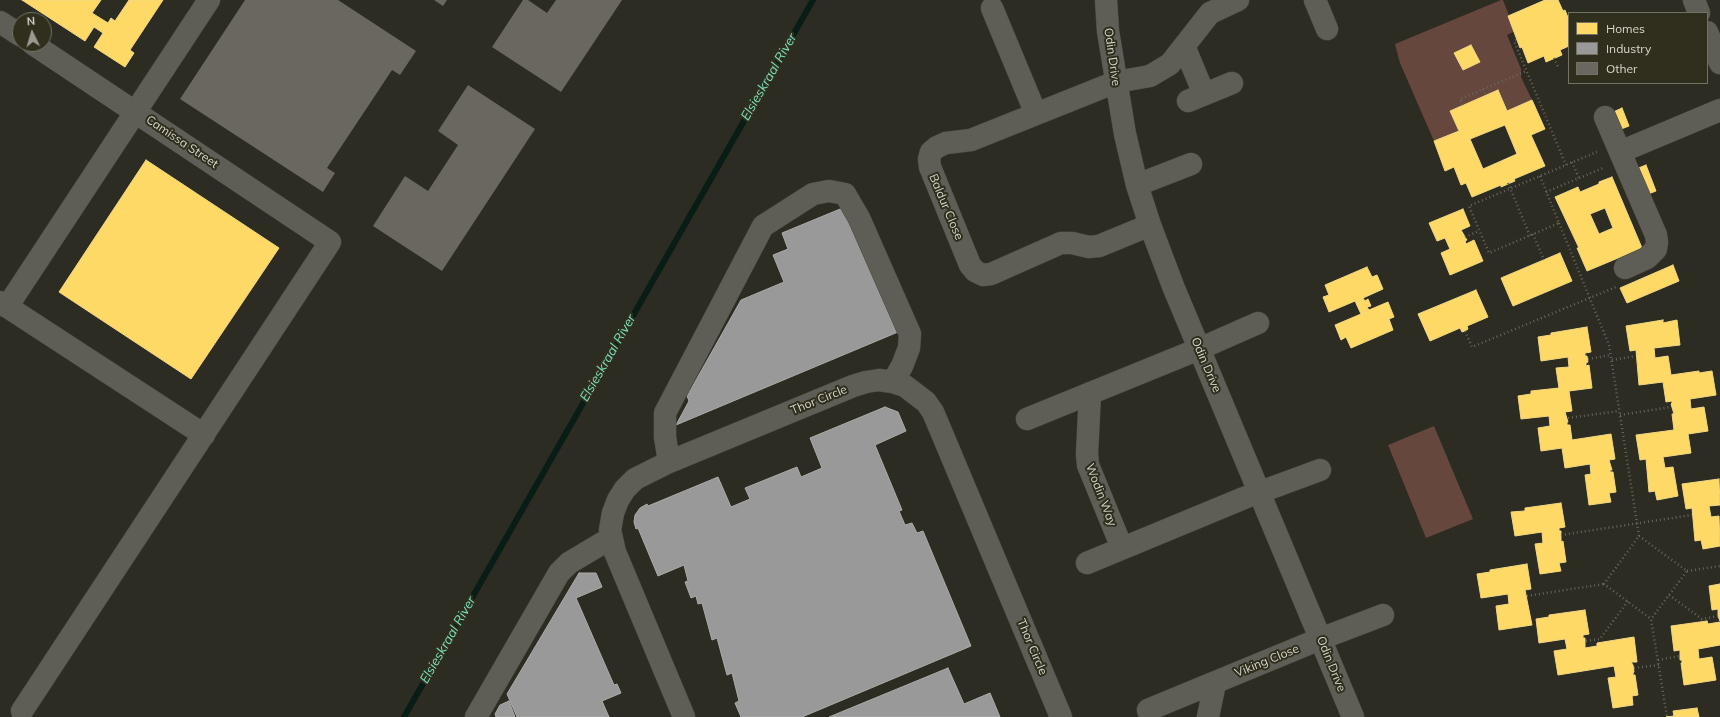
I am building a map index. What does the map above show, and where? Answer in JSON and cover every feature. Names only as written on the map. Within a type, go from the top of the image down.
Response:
[{"type":"street","points":[[22,711],[204,434],[4,304],[137,112],[209,0]]},
{"type":"street","name":"Odin Drive","points":[[1106,0],[1108,31],[1116,82],[1137,185],[1150,225],[1199,349],[1353,717]]},
{"type":"street","name":"Baldur Close","points":[[1150,225],[1099,246],[1089,247],[1072,243],[1061,243],[991,274],[983,275],[975,271],[970,265],[928,159],[931,152],[937,147],[946,143],[971,140],[1116,82],[1150,76],[1170,64],[1210,13],[1238,0]]},
{"type":"street","points":[[1315,0],[1327,29]]},
{"type":"street","points":[[1694,0],[1699,12]]},
{"type":"street","points":[[992,8],[1036,114]]},
{"type":"street","points":[[0,22],[12,30]]},
{"type":"street","points":[[1708,34],[1720,63]]},
{"type":"street","points":[[1184,46],[1196,98],[1232,83]]},
{"type":"street","name":"Camissa Street","points":[[45,52],[330,242],[204,434]]},
{"type":"street","points":[[1608,157],[1720,110]]},
{"type":"street","points":[[1605,117],[1608,157],[1656,235],[1657,242],[1652,254],[1647,258],[1625,268]]},
{"type":"street","points":[[1137,185],[1191,164]]},
{"type":"street","points":[[669,462],[665,437],[665,413],[763,226],[813,194],[829,191],[845,194],[859,218],[910,334],[909,348],[902,366],[893,382]]},
{"type":"street","points":[[1028,419],[1199,349],[1258,322]]},
{"type":"street","name":"Thor Circle","points":[[684,717],[615,552],[610,530],[613,513],[618,500],[625,489],[635,479],[669,462],[853,386],[879,380],[905,386],[926,402],[933,412],[1061,717]]},
{"type":"street","name":"Wodin Way","points":[[1090,393],[1087,454],[1088,466],[1122,548]]},
{"type":"street","points":[[1087,563],[1260,492],[1320,470]]},
{"type":"street","points":[[476,717],[559,573],[569,563],[611,538]]},
{"type":"street","name":"Viking Close","points":[[1148,710],[1320,639],[1383,615]]},
{"type":"street","points":[[1208,717],[1215,683]]},
{"type":"path","points":[[1516,40],[1514,41],[1566,165]]},
{"type":"path","points":[[1554,58],[1558,67]]},
{"type":"path","points":[[1463,105],[1460,99],[1526,71]]},
{"type":"path","points":[[1483,89],[1486,96]]},
{"type":"path","points":[[1559,223],[1489,253],[1469,206],[1572,162],[1608,157]]},
{"type":"path","points":[[1546,192],[1579,178],[1608,157]]},
{"type":"path","points":[[1572,162],[1579,178]]},
{"type":"path","points":[[1540,176],[1609,345],[1612,360],[1639,536],[1604,584]]},
{"type":"path","points":[[1508,184],[1544,260]]},
{"type":"path","points":[[1465,237],[1479,231]]},
{"type":"path","points":[[1465,330],[1472,346],[1590,298]]},
{"type":"path","points":[[1588,359],[1611,356]]},
{"type":"path","points":[[1612,360],[1636,356]]},
{"type":"path","points":[[1620,415],[1671,407]]},
{"type":"path","points":[[1568,418],[1619,410]]},
{"type":"path","points":[[1561,534],[1692,515]]},
{"type":"path","points":[[1639,536],[1687,571]]},
{"type":"path","points":[[1667,717],[1652,619],[1687,571],[1720,566]]},
{"type":"path","points":[[1526,596],[1604,584],[1652,619]]},
{"type":"path","points":[[1669,595],[1702,618],[1718,616]]},
{"type":"path","points":[[1586,641],[1600,639],[1628,601]]},
{"type":"path","points":[[1658,660],[1680,656]]},
{"type":"path","points":[[1634,668],[1659,665]]},
{"type":"shaded area","points":[[1503,0],[1515,31],[1507,35],[1521,69],[1521,77],[1532,100],[1507,111],[1498,91],[1463,105],[1450,111],[1459,131],[1434,141],[1400,63],[1395,44]]},
{"type":"shaded area","points":[[1434,426],[1473,519],[1426,538],[1388,445]]},
{"type":"building: Homes","points":[[22,0],[101,0],[92,13],[108,23],[111,18],[115,21],[129,0],[163,0],[130,50],[134,53],[125,67],[94,47],[103,33],[94,27],[85,41],[52,20],[52,12],[40,12]]},
{"type":"building: Homes","points":[[1545,0],[1558,0],[1568,18],[1568,46],[1560,50],[1562,55],[1546,62],[1544,56],[1528,63],[1522,47],[1520,48],[1508,16]]},
{"type":"building: Homes","points":[[1471,45],[1480,62],[1463,70],[1454,53]]},
{"type":"building: Homes","points":[[1498,90],[1507,111],[1532,100],[1545,129],[1531,135],[1545,166],[1514,179],[1515,181],[1501,187],[1501,185],[1472,197],[1466,183],[1461,185],[1454,167],[1445,171],[1434,141],[1459,131],[1450,111]],"holes":[[[1505,125],[1517,154],[1483,169],[1470,139]]]},
{"type":"building: Homes","points":[[1622,108],[1629,126],[1616,131],[1609,114]]},
{"type":"building: Homes","points":[[146,160],[279,248],[191,379],[59,292]]},
{"type":"building: Homes","points":[[1646,165],[1656,191],[1646,195],[1636,169]]},
{"type":"building: Homes","points":[[1612,177],[1642,248],[1587,271],[1577,248],[1579,248],[1555,197],[1578,187],[1580,192],[1599,184],[1599,182]],"holes":[[[1605,208],[1613,228],[1599,234],[1590,214]]]},
{"type":"building: Homes","points":[[1463,209],[1470,226],[1461,230],[1467,240],[1465,241],[1466,244],[1474,240],[1483,261],[1450,275],[1441,253],[1450,249],[1445,238],[1437,241],[1429,223]]},
{"type":"building: Homes","points":[[1560,253],[1572,281],[1513,306],[1501,278]]},
{"type":"building: Homes","points":[[1673,265],[1679,281],[1627,303],[1620,288]]},
{"type":"building: Homes","points":[[1367,267],[1372,277],[1377,275],[1383,289],[1363,298],[1365,301],[1368,299],[1371,306],[1367,307],[1369,310],[1388,302],[1394,317],[1389,319],[1393,330],[1351,348],[1346,337],[1341,340],[1335,325],[1361,314],[1355,301],[1329,312],[1323,297],[1329,295],[1325,285]]},
{"type":"building: Homes","points":[[1476,290],[1488,317],[1467,326],[1468,329],[1465,331],[1462,332],[1460,328],[1430,341],[1418,314]]},
{"type":"building: Homes","points":[[1663,320],[1663,323],[1677,320],[1680,345],[1654,348],[1655,358],[1668,356],[1671,375],[1699,371],[1699,373],[1712,371],[1716,395],[1690,399],[1691,409],[1704,407],[1708,431],[1688,434],[1691,453],[1663,457],[1665,468],[1673,467],[1678,496],[1657,500],[1655,491],[1649,492],[1646,459],[1640,460],[1636,435],[1674,430],[1672,414],[1674,414],[1671,404],[1672,401],[1666,402],[1663,382],[1639,385],[1636,350],[1630,351],[1626,326]]},
{"type":"building: Homes","points":[[1587,327],[1591,352],[1585,353],[1585,356],[1587,356],[1588,362],[1586,363],[1586,366],[1589,365],[1592,388],[1569,391],[1572,411],[1565,412],[1568,422],[1567,425],[1570,425],[1572,440],[1611,434],[1615,459],[1609,460],[1612,470],[1610,470],[1610,472],[1613,472],[1616,492],[1609,493],[1611,502],[1589,505],[1585,475],[1591,474],[1590,464],[1565,468],[1562,448],[1541,451],[1538,428],[1550,426],[1549,416],[1521,419],[1518,396],[1531,394],[1531,391],[1559,388],[1556,368],[1569,367],[1568,357],[1541,361],[1538,337],[1551,335],[1551,333]]},
{"type":"building: Homes","points":[[1719,479],[1720,505],[1709,506],[1711,517],[1719,516],[1720,546],[1703,549],[1701,540],[1695,541],[1692,508],[1686,509],[1682,484]]},
{"type":"building: Homes","points":[[1561,503],[1565,527],[1559,528],[1559,531],[1561,531],[1561,542],[1563,541],[1566,562],[1559,563],[1561,571],[1540,574],[1535,544],[1543,543],[1542,532],[1515,536],[1511,512],[1525,511],[1525,508]]},
{"type":"building: Homes","points":[[1527,564],[1531,589],[1525,590],[1532,625],[1499,630],[1496,606],[1509,604],[1508,594],[1481,598],[1477,574],[1490,572],[1490,570]]},
{"type":"building: Homes","points":[[1720,584],[1720,621],[1718,609],[1712,610],[1709,586]]},
{"type":"building: Homes","points":[[1585,610],[1589,634],[1583,635],[1583,638],[1585,638],[1585,648],[1597,646],[1597,643],[1634,637],[1637,662],[1631,662],[1633,665],[1633,675],[1635,675],[1638,695],[1632,696],[1633,705],[1613,708],[1608,678],[1616,677],[1614,666],[1558,675],[1554,651],[1567,649],[1565,639],[1539,643],[1536,619],[1549,617],[1549,615]]},
{"type":"building: Homes","points":[[1707,621],[1708,624],[1720,622],[1720,645],[1698,649],[1699,659],[1712,657],[1716,680],[1684,685],[1680,650],[1674,651],[1671,626]]},
{"type":"building: Homes","points":[[1697,708],[1699,717],[1666,717],[1674,716],[1673,711]]},
{"type":"building: Industry","points":[[845,207],[898,332],[676,425],[689,401],[687,396],[741,300],[784,282],[773,255],[788,249],[782,233]]},
{"type":"building: Industry","points":[[885,407],[898,412],[906,431],[875,445],[902,510],[899,511],[905,525],[912,523],[917,533],[923,531],[971,646],[802,717],[741,717],[735,703],[739,701],[732,673],[727,675],[717,638],[712,640],[702,603],[698,604],[696,596],[691,598],[685,582],[688,581],[684,565],[658,576],[638,528],[636,529],[634,522],[635,515],[640,508],[647,504],[648,506],[718,477],[731,507],[750,499],[745,488],[797,467],[801,477],[822,468],[810,438]]},
{"type":"building: Industry","points":[[579,573],[596,573],[602,587],[576,598],[614,685],[617,684],[621,693],[602,701],[609,717],[517,717],[507,694]]},
{"type":"building: Industry","points":[[948,668],[964,704],[990,693],[1000,717],[829,717]]},
{"type":"building: Industry","points":[[509,701],[515,717],[496,717],[495,714],[500,705]]},
{"type":"building: Other","points":[[245,0],[338,0],[416,51],[400,75],[392,70],[327,168],[335,173],[323,192],[180,99]]},
{"type":"building: Other","points":[[434,0],[447,0],[443,6]]},
{"type":"building: Other","points":[[523,0],[528,0],[547,13],[556,0],[622,0],[561,92],[492,47]]},
{"type":"building: Other","points":[[468,85],[535,129],[442,271],[373,226],[405,176],[428,191],[458,145],[438,131]]},
{"type":"waterway","name":"Elsieskraal River","points":[[404,717],[813,0]]}]
